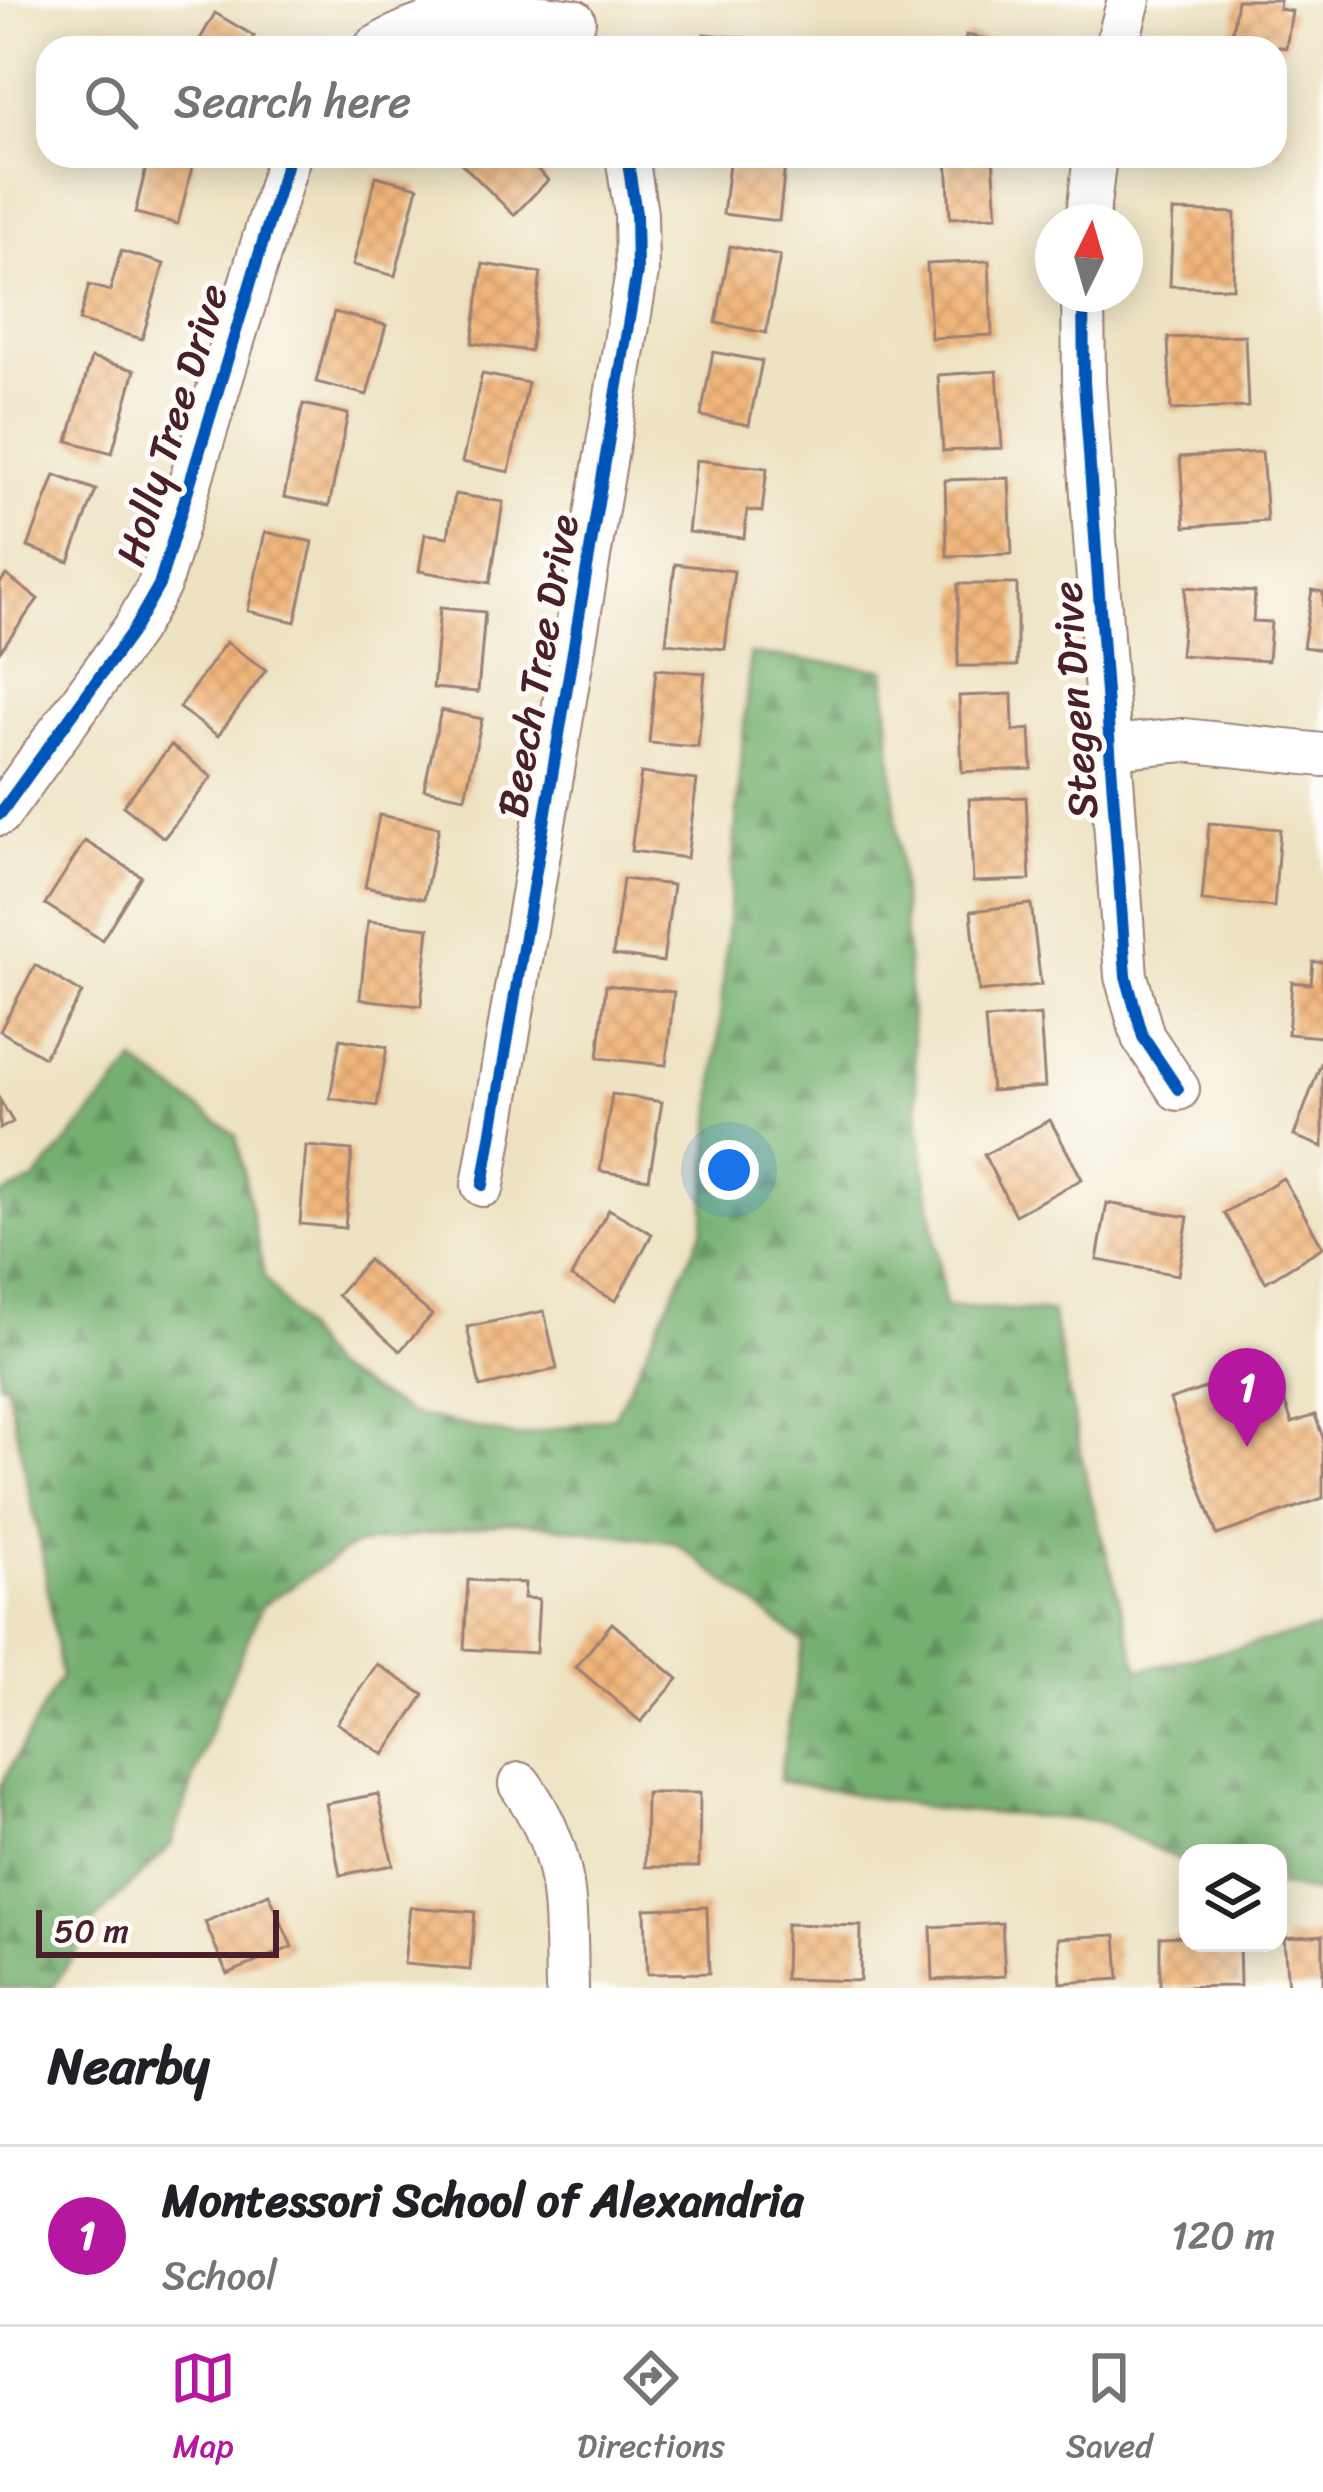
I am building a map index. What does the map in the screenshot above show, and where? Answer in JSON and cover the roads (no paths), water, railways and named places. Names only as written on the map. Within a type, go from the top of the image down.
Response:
[{"type":"street","points":[[1119,36],[1129,0]]},
{"type":"street","points":[[404,36],[451,16],[506,10],[580,23]]},
{"type":"street","name":"Holly Tree Drive","points":[[0,814],[134,629],[159,585],[285,168]]},
{"type":"street","name":"Beech Tree Drive","points":[[483,1185],[637,272],[629,168]]},
{"type":"street","points":[[1089,204],[1094,168]]},
{"type":"street","name":"Stegen Drive","points":[[1083,312],[1084,382],[1134,1015],[1178,1089]]},
{"type":"street","points":[[1111,747],[1184,740],[1323,755]]},
{"type":"street","points":[[520,1784],[546,1820],[559,1853],[567,1988]]},
{"type":"place","name":"Montessori School of Alexandria","points":[[1247,1447]]}]
